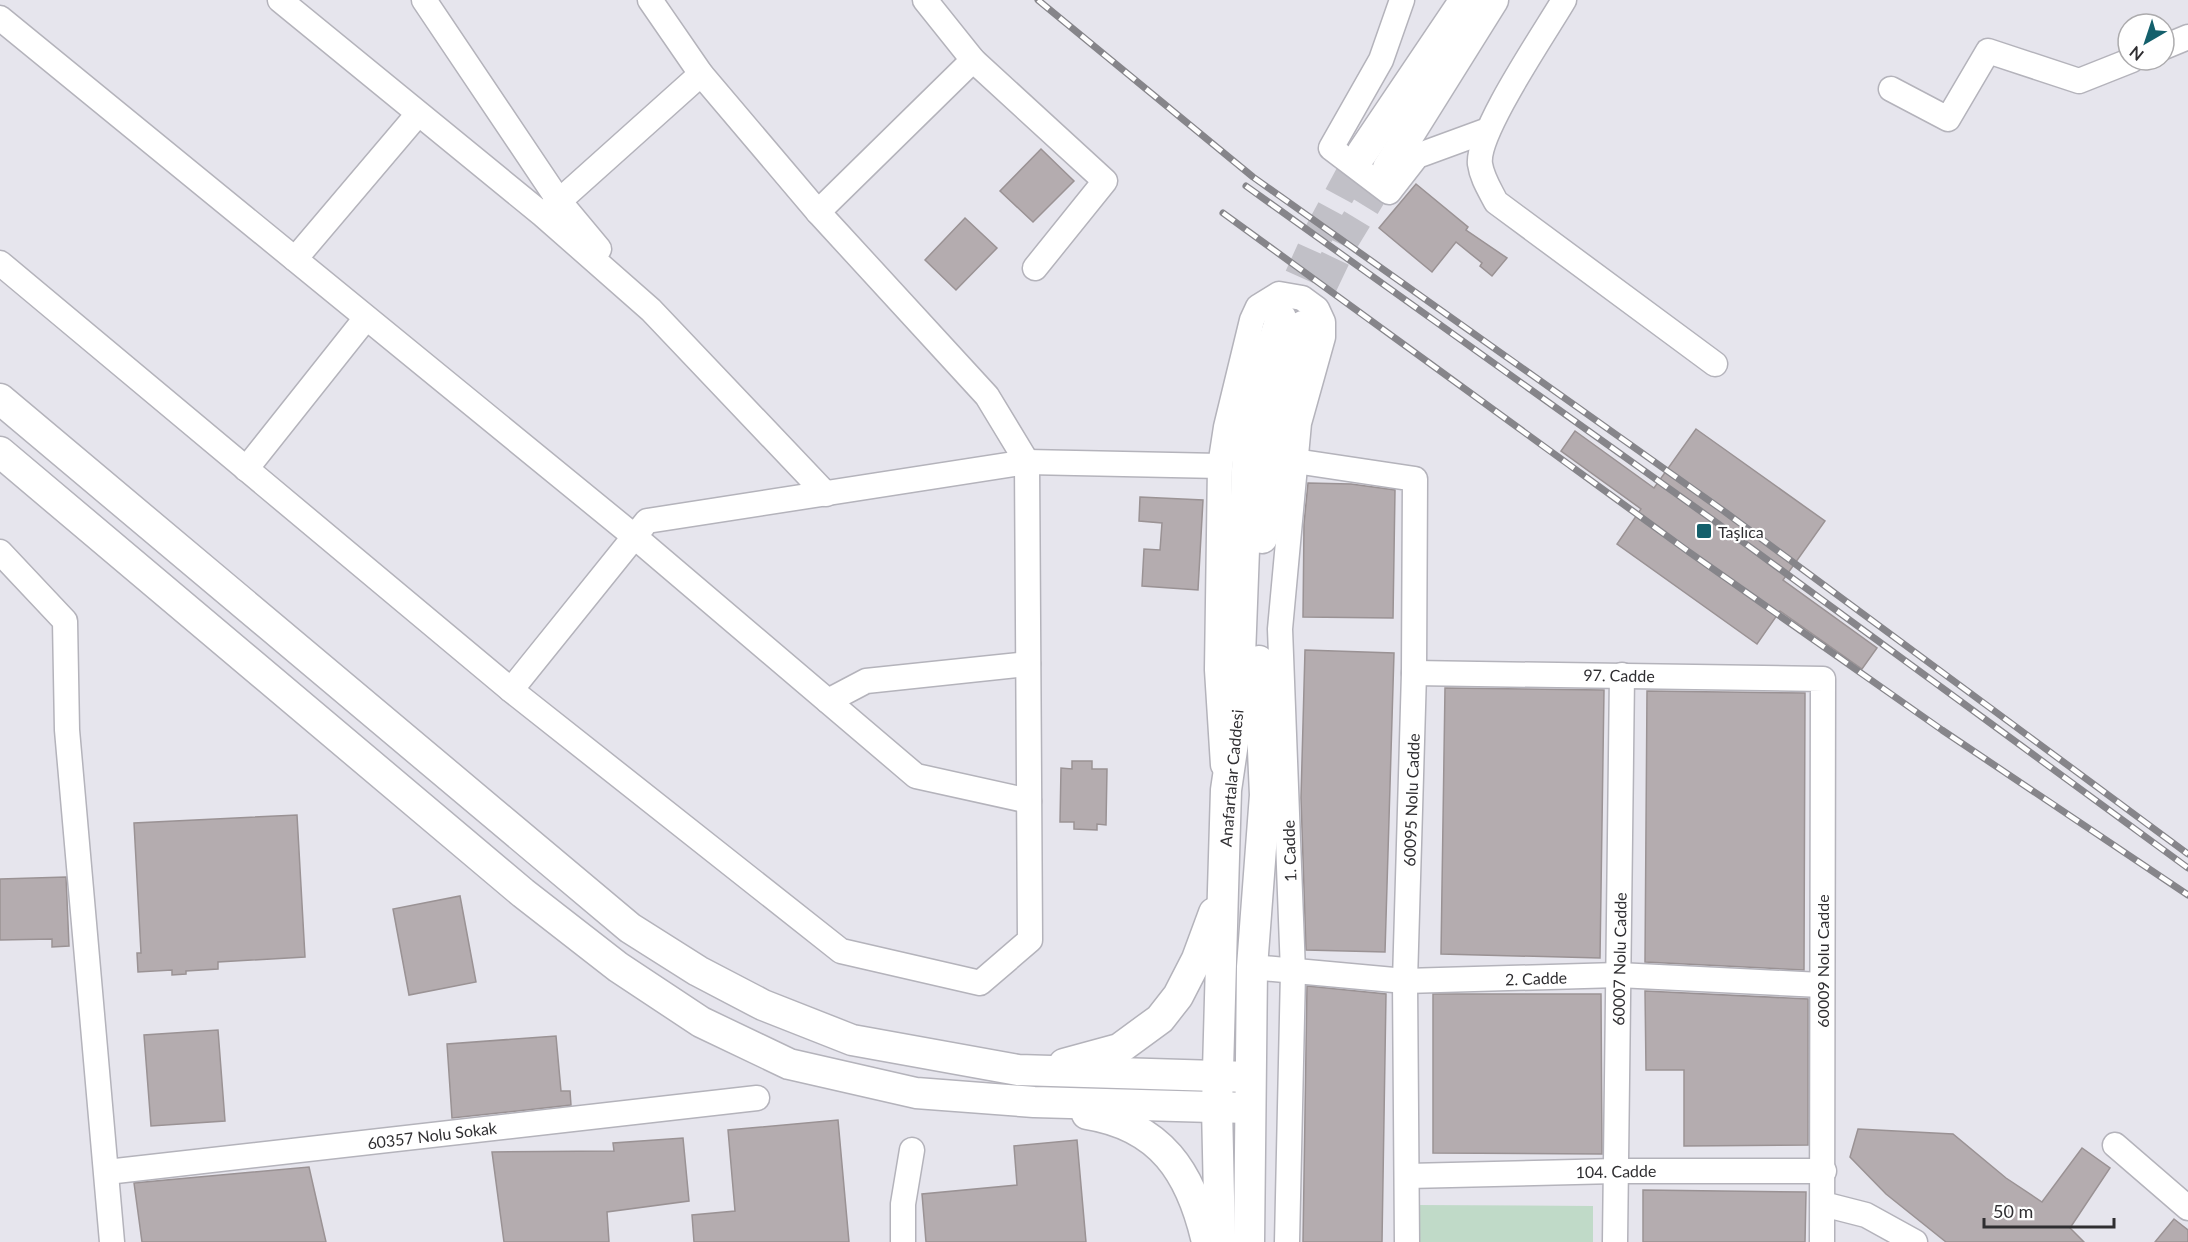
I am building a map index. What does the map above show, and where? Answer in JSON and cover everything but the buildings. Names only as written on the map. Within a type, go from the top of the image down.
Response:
[{"type":"main road","points":[[1362,153],[1465,0]]},
{"type":"main road","points":[[1388,168],[1493,0]]},
{"type":"main road","name":"Anafartalar Caddesi","points":[[1220,1242],[1217,1107],[1222,890],[1226,790],[1238,709],[1248,443],[1265,369],[1292,322],[1258,582],[1259,699],[1265,795],[1252,967],[1248,1108],[1249,1242]]},
{"type":"main road","points":[[0,399],[630,928],[699,971],[763,1005],[852,1040],[1018,1070],[1250,1077]]},
{"type":"main road","points":[[0,452],[523,893],[618,967],[701,1022],[789,1064],[916,1093],[1034,1102],[1248,1108]]},
{"type":"main road","points":[[1040,1071],[1119,1049],[1160,1019],[1178,996],[1197,959],[1222,890]]},
{"type":"main road","points":[[1034,1102],[1113,1119],[1143,1133],[1163,1148],[1198,1207],[1207,1242]]},
{"type":"street","points":[[280,0],[418,114],[551,208],[826,494]]},
{"type":"street","points":[[424,0],[551,208]]},
{"type":"street","points":[[0,263],[511,690],[841,951],[980,983],[1030,940],[1028,462],[987,396],[818,212],[701,74],[650,0]]},
{"type":"street","points":[[925,0],[973,60],[1105,181],[1035,268]]},
{"type":"street","points":[[1402,0],[1381,60],[1331,148],[1389,192],[1417,156],[1488,130]]},
{"type":"street","points":[[1564,0],[1488,130],[1479,162],[1496,202],[1715,364]]},
{"type":"street","points":[[0,18],[635,537],[916,776],[1029,801]]},
{"type":"street","points":[[1891,89],[1948,119],[1988,51],[2079,81],[2116,66]]},
{"type":"street","points":[[818,212],[973,60]]},
{"type":"street","points":[[551,208],[701,74]]},
{"type":"street","points":[[295,259],[418,114]]},
{"type":"street","name":"1. Cadde","points":[[1221,466],[1226,427],[1252,320],[1258,308],[1279,294],[1302,298],[1317,309],[1323,322],[1323,337],[1299,423],[1280,629],[1293,972],[1287,1242]]},
{"type":"street","points":[[246,469],[366,318]]},
{"type":"street","name":"60095 Nolu Cadde","points":[[1294,461],[1414,479],[1414,673],[1405,981],[1407,1242]]},
{"type":"street","points":[[511,690],[647,521],[1028,462],[1221,466],[1217,670],[1219,724],[1226,790]]},
{"type":"street","points":[[0,552],[66,621],[68,730],[112,1242]]},
{"type":"street","points":[[828,701],[866,681],[1028,664]]},
{"type":"street","name":"97. Cadde","points":[[1414,673],[1823,679]]},
{"type":"street","name":"60007 Nolu Cadde","points":[[1615,1242],[1622,675]]},
{"type":"street","name":"60009 Nolu Cadde","points":[[1822,1242],[1824,1171],[1821,984],[1823,679]]},
{"type":"street","name":"2. Cadde","points":[[1252,967],[1405,981],[1618,975],[1821,984]]},
{"type":"street","name":"60357 Nolu Sokak","points":[[107,1172],[757,1098]]},
{"type":"street","points":[[2115,1145],[2188,1208]]},
{"type":"street","points":[[903,1242],[903,1204],[912,1150]]},
{"type":"street","name":"104. Cadde","points":[[1408,1176],[1616,1171],[1824,1171]]},
{"type":"street","points":[[1823,1204],[1866,1215],[1915,1242]]},
{"type":"green space","points":[[1415,1205],[1593,1206],[1593,1242],[1415,1242]]},
{"type":"tunnel","points":[[1281,318],[1321,229],[1362,153]]},
{"type":"tunnel","points":[[1303,326],[1343,242],[1388,168]]},
{"type":"railway","points":[[1038,0],[1253,177],[1721,509],[2188,854]]},
{"type":"railway","points":[[1246,186],[1713,520],[2188,868]]},
{"type":"railway","points":[[1223,213],[1689,552],[1942,730],[2188,895]]},
{"type":"place","name":"Taşlıca","points":[[1704,531]]}]
